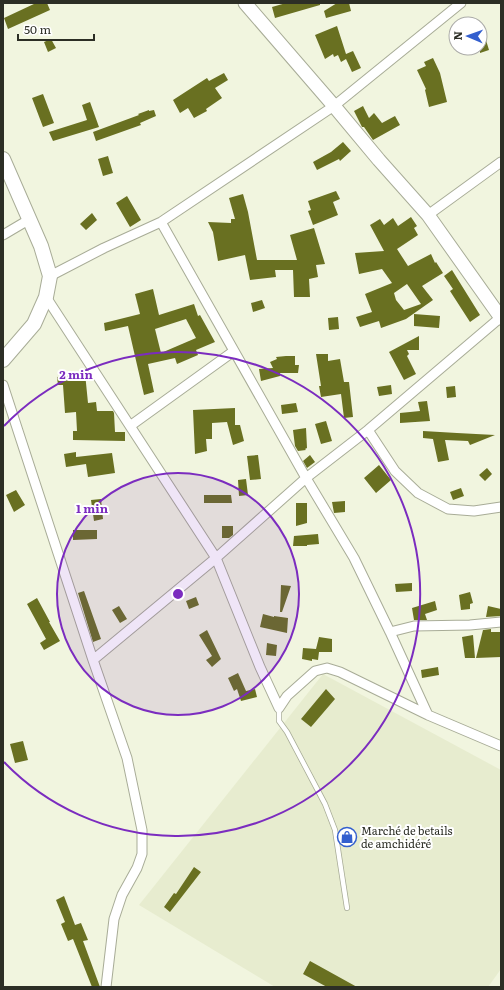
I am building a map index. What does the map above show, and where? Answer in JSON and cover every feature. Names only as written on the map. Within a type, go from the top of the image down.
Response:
[{"type":"main road","points":[[3,159],[41,246],[50,276],[46,297],[34,324],[3,360]]},
{"type":"street","points":[[94,660],[216,558],[306,478],[368,430],[501,318],[428,215],[244,3]]},
{"type":"street","points":[[50,276],[104,248],[161,222],[334,106],[461,3]]},
{"type":"street","points":[[428,215],[501,162]]},
{"type":"street","points":[[3,235],[30,219]]},
{"type":"street","points":[[161,222],[306,478],[354,558],[428,715]]},
{"type":"street","points":[[46,297],[216,558],[260,667],[279,708]]},
{"type":"street","points":[[130,426],[234,351]]},
{"type":"street","points":[[3,384],[128,758],[142,830],[142,854],[137,868],[122,895],[114,919],[106,987]]},
{"type":"street","points":[[368,430],[395,471],[418,493],[448,509],[474,511],[501,507]]},
{"type":"street","points":[[390,632],[414,626],[470,625],[501,622]]},
{"type":"street","points":[[279,708],[287,696],[314,671],[327,668],[340,672],[428,715],[501,746]]},
{"type":"lane","points":[[279,708],[279,722],[287,732],[325,804],[335,830],[347,908]]},
{"type":"shaded area","name":"Marché de betails de amchidéré","points":[[323,674],[501,770],[501,969],[488,987],[275,987],[139,905]]},
{"type":"building","points":[[36,3],[47,3],[50,10],[8,29],[4,18]]},
{"type":"building","points":[[286,3],[320,3],[320,5],[275,18],[272,7]]},
{"type":"building","points":[[337,3],[349,3],[351,11],[326,18],[324,11]]},
{"type":"building","points":[[337,26],[346,54],[353,51],[361,68],[352,72],[346,59],[341,62],[338,55],[334,57],[333,54],[325,59],[315,35]]},
{"type":"building","points":[[51,39],[56,48],[48,52],[44,42]]},
{"type":"building","points":[[433,58],[440,73],[447,102],[429,107],[426,89],[417,70],[426,66],[424,62]]},
{"type":"building","points":[[224,73],[228,80],[215,88],[222,98],[206,109],[207,111],[194,118],[188,108],[180,113],[173,100],[207,78],[209,81]]},
{"type":"building","points":[[43,94],[54,123],[43,127],[32,98]]},
{"type":"building","points":[[90,102],[99,127],[53,141],[49,132],[87,120],[82,105]]},
{"type":"building","points":[[363,106],[369,118],[374,113],[382,123],[395,116],[400,125],[373,140],[364,127],[362,127],[354,111]]},
{"type":"building","points":[[149,110],[154,110],[156,116],[140,123],[141,125],[96,141],[93,132]]},
{"type":"building","points":[[343,142],[351,151],[340,161],[339,159],[317,170],[313,162],[331,152]]},
{"type":"building","points":[[108,156],[113,173],[103,176],[98,159]]},
{"type":"building","points":[[336,191],[340,199],[333,202],[338,215],[313,225],[308,211],[311,210],[308,201]]},
{"type":"building","points":[[243,194],[257,260],[297,260],[290,235],[314,228],[325,264],[316,265],[318,277],[309,279],[310,297],[294,297],[293,270],[275,270],[276,277],[250,280],[245,255],[218,261],[213,232],[208,222],[231,223],[231,219],[235,219],[229,198]]},
{"type":"building","points":[[127,196],[141,220],[130,227],[116,203]]},
{"type":"building","points":[[92,213],[97,220],[86,230],[80,224]]},
{"type":"building","points":[[411,217],[417,226],[414,228],[418,235],[397,249],[408,266],[431,254],[435,263],[436,262],[443,273],[422,286],[433,300],[406,319],[381,328],[379,321],[360,327],[356,317],[372,312],[365,294],[392,283],[382,269],[359,274],[355,253],[384,251],[370,225],[380,219],[384,225],[393,218],[398,226]],"holes":[[[407,284],[421,304],[404,310],[396,300],[394,293]]]},
{"type":"building","points":[[452,270],[480,315],[470,322],[450,291],[453,289],[444,276]]},
{"type":"building","points":[[153,289],[159,315],[194,304],[198,316],[200,315],[215,342],[196,350],[198,355],[177,364],[175,358],[148,364],[154,392],[144,395],[128,326],[105,331],[104,323],[140,314],[135,294]],"holes":[[[186,319],[196,338],[161,353],[155,329]]]},
{"type":"building","points":[[262,300],[265,308],[253,312],[251,303]]},
{"type":"building","points":[[414,314],[440,316],[439,328],[414,326]]},
{"type":"building","points":[[338,317],[339,329],[329,330],[328,318]]},
{"type":"building","points":[[419,336],[419,350],[407,350],[409,354],[407,356],[416,374],[404,380],[389,352]]},
{"type":"building","points":[[316,354],[328,354],[328,361],[340,359],[344,382],[349,382],[353,417],[344,418],[341,394],[321,397],[319,386],[321,386]]},
{"type":"building","points":[[295,356],[295,365],[299,365],[298,373],[280,373],[280,376],[261,381],[259,369],[273,368],[270,362],[277,359],[276,357]]},
{"type":"building","points":[[85,373],[88,403],[96,402],[97,411],[113,411],[115,432],[125,432],[125,441],[73,440],[73,431],[77,431],[76,412],[65,413],[63,385],[58,385],[57,377]]},
{"type":"building","points":[[391,385],[392,394],[379,396],[377,387]]},
{"type":"building","points":[[455,386],[456,397],[447,398],[446,387]]},
{"type":"building","points":[[427,401],[430,421],[400,423],[400,413],[420,411],[418,402]]},
{"type":"building","points":[[296,403],[298,412],[282,414],[281,405]]},
{"type":"building","points":[[235,408],[235,425],[240,425],[244,441],[233,445],[227,422],[212,423],[212,439],[206,439],[207,451],[195,454],[193,410]]},
{"type":"building","points":[[326,421],[332,441],[321,444],[315,424]]},
{"type":"building","points":[[306,428],[307,448],[305,449],[306,450],[298,451],[295,446],[293,430]]},
{"type":"building","points":[[423,431],[495,435],[470,445],[468,441],[445,440],[449,460],[438,462],[433,439],[423,438]]},
{"type":"building","points":[[76,452],[76,457],[112,453],[115,473],[88,477],[86,464],[66,467],[64,454]]},
{"type":"building","points":[[258,455],[261,479],[250,480],[247,456]]},
{"type":"building","points":[[310,455],[315,462],[307,468],[303,461]]},
{"type":"building","points":[[379,465],[391,480],[376,493],[364,478]]},
{"type":"building","points":[[487,468],[492,474],[485,481],[479,475]]},
{"type":"building","points":[[246,479],[248,495],[239,496],[238,480]]},
{"type":"building","points":[[461,488],[464,496],[453,500],[450,492]]},
{"type":"building","points":[[16,490],[25,505],[14,512],[6,495]]},
{"type":"building","points":[[204,495],[231,495],[232,503],[204,503]]},
{"type":"building","points":[[101,499],[103,519],[94,521],[91,500]]},
{"type":"building","points":[[345,501],[345,512],[334,513],[332,502]]},
{"type":"building","points":[[296,503],[307,503],[307,523],[296,526]]},
{"type":"building","points":[[222,526],[233,526],[233,535],[229,538],[222,538]]},
{"type":"building","points":[[73,530],[97,530],[97,539],[73,540]]},
{"type":"building","points":[[318,534],[319,544],[293,546],[294,536]]},
{"type":"building","points":[[412,583],[412,591],[396,592],[395,584]]},
{"type":"building","points":[[281,585],[291,586],[282,612],[280,612]]},
{"type":"building","points":[[84,591],[101,639],[93,642],[78,593]]},
{"type":"building","points":[[470,592],[473,603],[470,604],[470,609],[461,610],[459,595]]},
{"type":"building","points":[[196,597],[199,605],[189,609],[186,601]]},
{"type":"building","points":[[37,598],[60,641],[44,650],[40,643],[46,639],[27,604]]},
{"type":"building","points":[[435,601],[437,610],[425,614],[427,620],[414,620],[412,608]]},
{"type":"building","points":[[119,606],[127,619],[120,623],[112,610]]},
{"type":"building","points":[[488,606],[501,609],[501,616],[486,617]]},
{"type":"building","points":[[263,614],[274,617],[288,618],[287,633],[260,627]]},
{"type":"building","points":[[491,629],[491,632],[501,632],[501,657],[476,658],[483,630]]},
{"type":"building","points":[[207,630],[221,659],[212,667],[206,660],[212,656],[199,635]]},
{"type":"building","points":[[473,635],[475,658],[465,658],[462,637]]},
{"type":"building","points":[[319,637],[332,639],[332,652],[319,652],[318,660],[312,659],[312,661],[302,659],[303,648],[316,649]]},
{"type":"building","points":[[267,643],[277,645],[276,656],[266,655]]},
{"type":"building","points":[[438,667],[439,675],[422,678],[421,670]]},
{"type":"building","points":[[238,673],[246,691],[255,689],[257,697],[241,701],[237,689],[234,691],[228,678]]},
{"type":"building","points":[[326,689],[335,699],[311,727],[301,719]]},
{"type":"building","points":[[23,741],[28,760],[15,763],[10,744]]},
{"type":"building","points":[[194,867],[201,872],[170,912],[164,907],[174,893],[176,894]]},
{"type":"building","points":[[64,896],[75,925],[81,923],[88,940],[83,941],[100,987],[92,987],[73,939],[68,941],[61,924],[65,922],[56,900]]},
{"type":"building","points":[[310,961],[357,987],[327,987],[303,974]]},
{"type":"place","name":"Marché de betails de amchidéré","points":[[347,837]]}]
